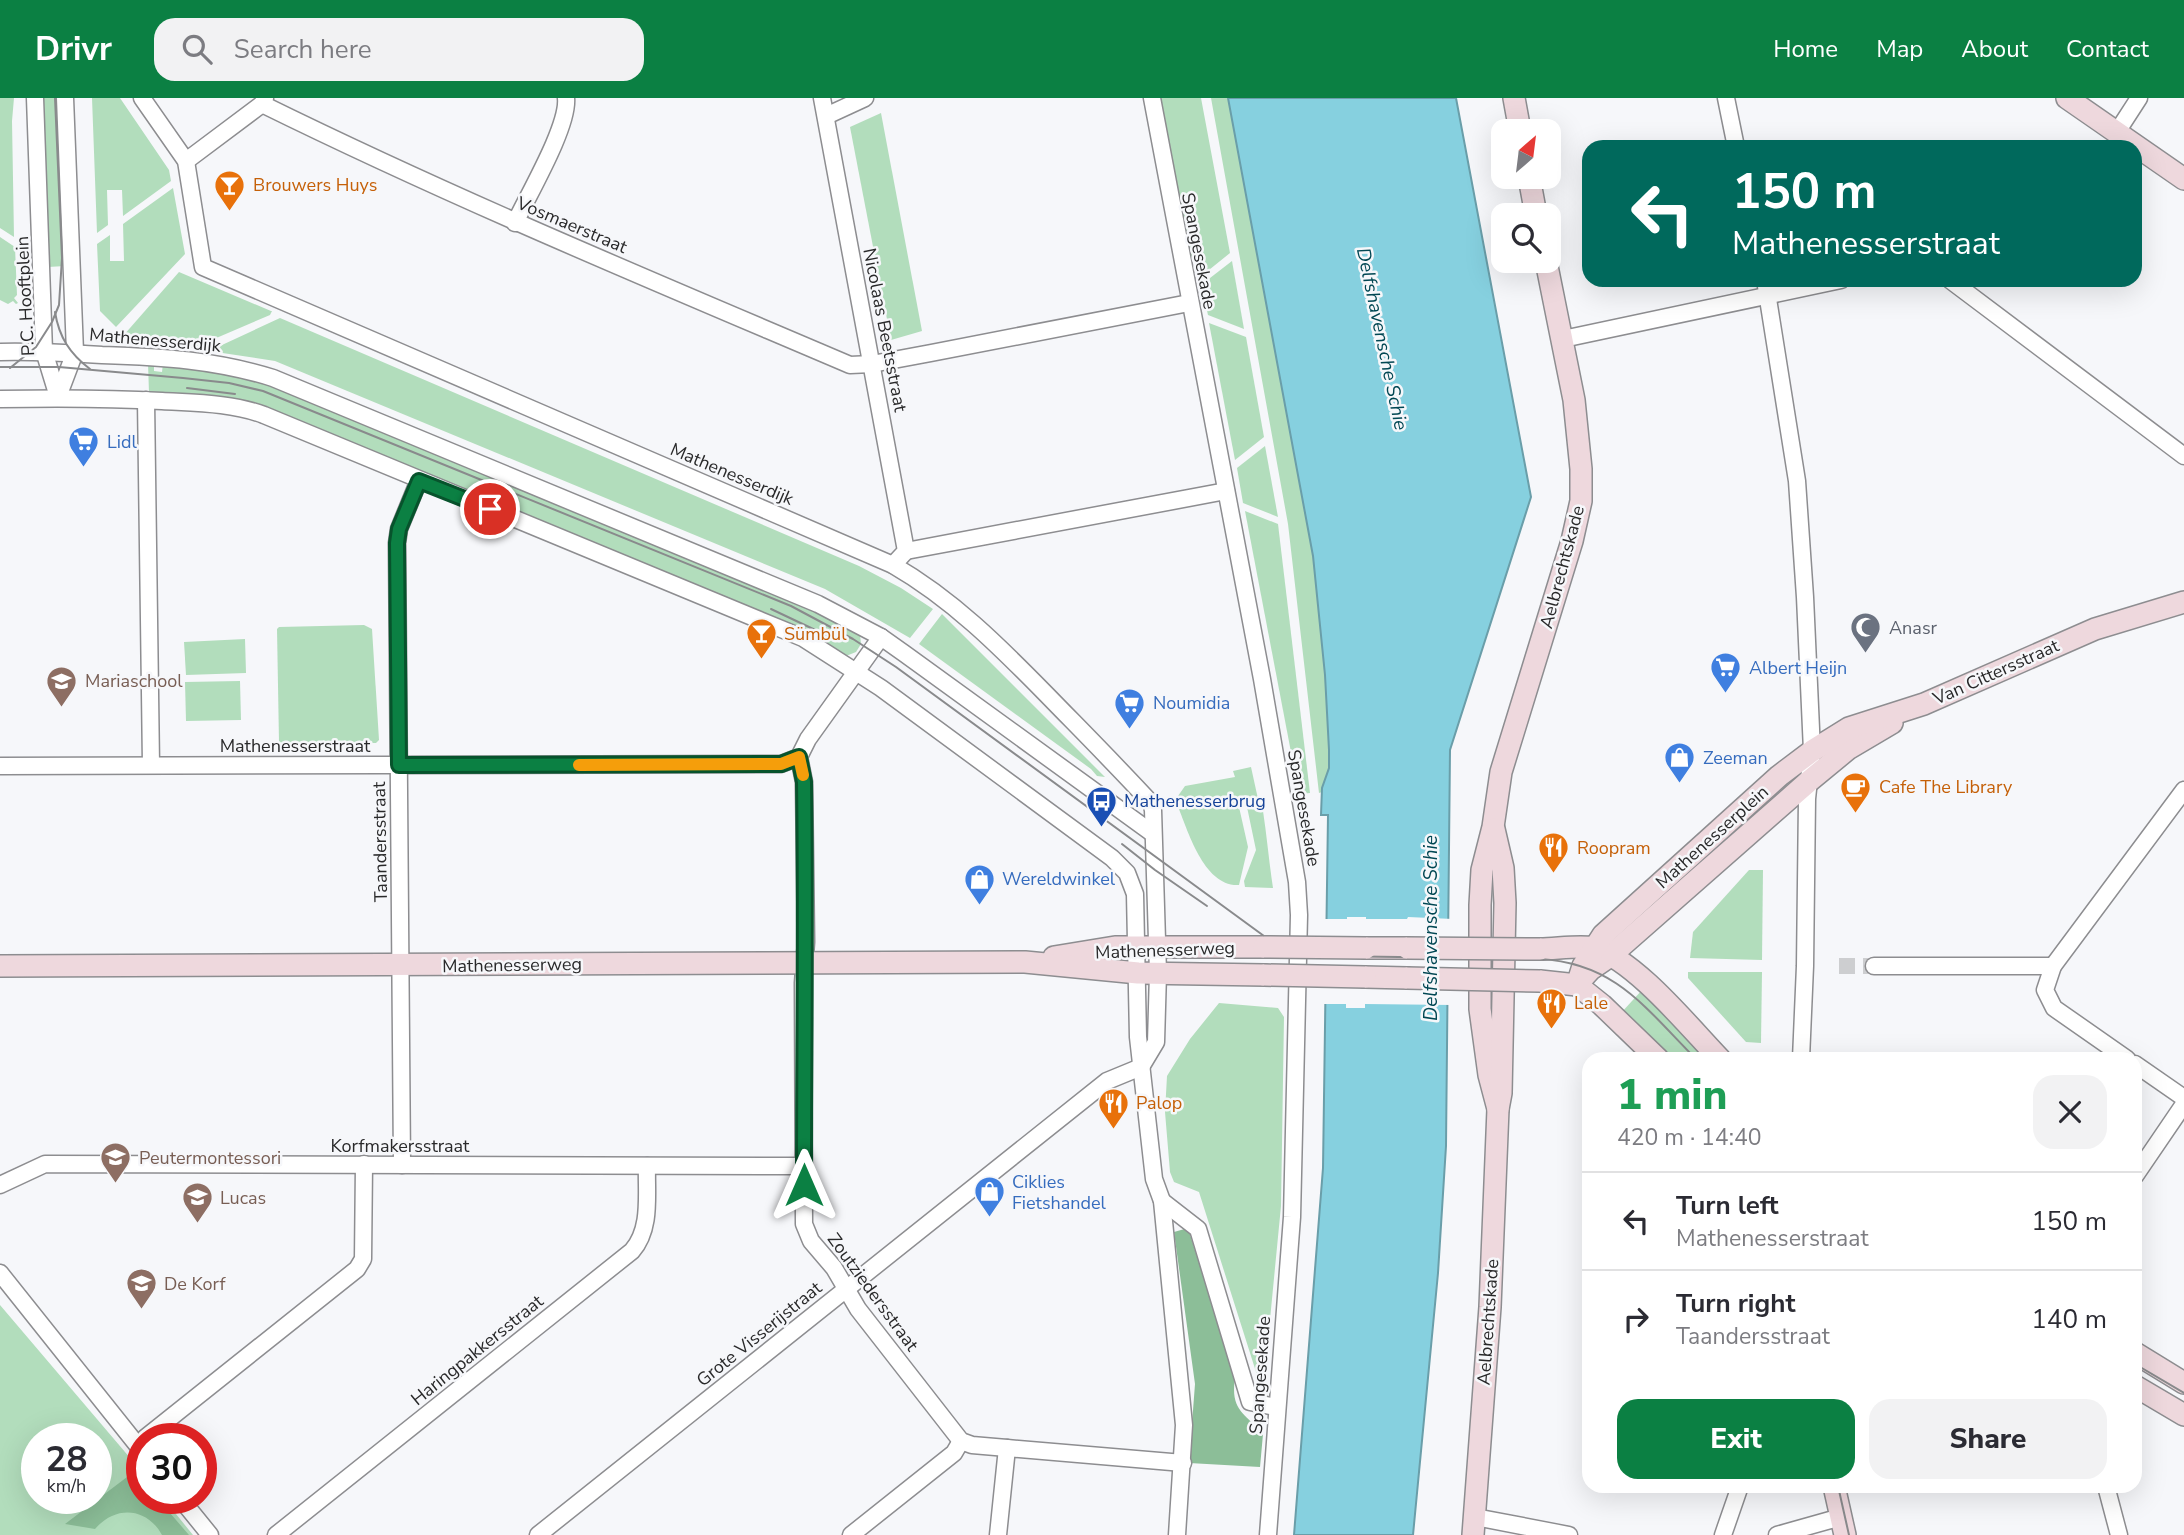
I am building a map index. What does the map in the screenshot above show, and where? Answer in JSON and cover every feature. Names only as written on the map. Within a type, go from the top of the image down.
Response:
[{"type":"street","name":"P.C. Hooftplein","points":[[35,98],[44,351],[58,397]]},
{"type":"street","points":[[58,397],[75,352],[65,98]]},
{"type":"street","points":[[142,98],[186,161],[264,101]]},
{"type":"street","points":[[515,223],[556,138],[564,116],[566,98]]},
{"type":"street","name":"Nicolaas Beetsstraat","points":[[822,98],[906,551]]},
{"type":"street","points":[[826,116],[865,98]]},
{"type":"street","name":"Spangesekade","points":[[1152,98],[1291,837],[1299,915],[1292,1217],[1268,1535]]},
{"type":"street","points":[[1514,98],[1518,119]]},
{"type":"street","points":[[1726,98],[1735,140]]},
{"type":"street","points":[[2067,98],[2128,140]]},
{"type":"street","points":[[2117,132],[2139,98]]},
{"type":"street","name":"Vosmaerstraat","points":[[264,101],[360,153],[515,223],[850,365],[872,364],[1189,303]]},
{"type":"street","points":[[2142,150],[2184,180]]},
{"type":"street","name":"Mathenesserdijk","points":[[186,161],[203,267],[892,565],[923,583],[976,624],[1151,803],[1153,810],[1148,973],[1138,1037],[1154,1180],[1162,1201],[1184,1425],[1177,1535]]},
{"type":"street","name":"Aelbrechtskade","points":[[1474,1526],[1490,1307],[1498,1109],[1501,1093],[1505,903],[1503,868],[1493,827],[1501,772],[1579,513],[1581,456],[1574,400],[1549,273]]},
{"type":"street","points":[[1563,339],[1767,287],[1797,481],[1812,751],[1808,782],[1801,1052]]},
{"type":"street","points":[[1959,287],[2184,456]]},
{"type":"street","name":"Mathenesserdijk","points":[[0,352],[75,352],[209,361],[243,368],[273,378],[818,604],[881,637],[1152,834]]},
{"type":"street","name":"Mathenesserdijk","points":[[0,399],[58,397],[192,402],[249,410],[809,641],[857,672],[1112,858],[1127,873],[1135,894],[1147,948]]},
{"type":"street","points":[[146,400],[151,765]]},
{"type":"street","name":"Taandersstraat","points":[[402,1166],[397,543],[399,529],[419,481]]},
{"type":"street","points":[[892,565],[906,551],[1226,491]]},
{"type":"street","name":"Van Cittersstraat","points":[[1812,751],[1849,728],[1924,704],[2095,629],[2184,602]]},
{"type":"street","points":[[799,757],[808,739],[881,637]]},
{"type":"street","name":"Mathenesserplein","points":[[1602,952],[1848,749],[1924,704]]},
{"type":"street","name":"Mathenesserplein","points":[[1577,985],[1602,952],[1614,926],[1779,776],[1812,751]]},
{"type":"street","name":"Mathenesserstraat","points":[[0,766],[781,764],[799,757]]},
{"type":"street","name":"Zoutziedersstraat","points":[[799,757],[804,782],[804,1224],[811,1241],[834,1268],[858,1310],[961,1441]]},
{"type":"street","points":[[2117,1052],[2054,1008],[2045,990],[2053,966],[2184,790]]},
{"type":"street","name":"Mathenesserweg","points":[[1025,962],[1115,947],[1540,949],[1602,952]]},
{"type":"street","points":[[1602,952],[1655,992],[1713,1052]]},
{"type":"street","name":"Mathenesserweg","points":[[0,966],[1025,962],[1148,973],[1540,981],[1577,985]]},
{"type":"street","points":[[1874,966],[2053,966]]},
{"type":"street","points":[[1577,985],[1651,1052]]},
{"type":"street","points":[[1796,1052],[1801,1041]]},
{"type":"street","name":"Grote Visserijstraat","points":[[538,1535],[1107,1081],[1141,1067]]},
{"type":"street","points":[[2142,1069],[2184,1098]]},
{"type":"street","points":[[2142,1165],[2184,1104]]},
{"type":"street","name":"Korfmakersstraat","points":[[0,1185],[45,1164],[804,1166]]},
{"type":"street","points":[[167,1423],[357,1269],[363,1259],[364,1164]]},
{"type":"street","name":"Haringpakkersstraat","points":[[276,1535],[632,1251],[646,1227],[647,1166]]},
{"type":"street","points":[[1162,1201],[1198,1229],[1250,1402],[1276,1406]]},
{"type":"street","points":[[0,1273],[126,1426]]},
{"type":"street","points":[[2142,1357],[2184,1383]]},
{"type":"street","points":[[2142,1390],[2184,1415]]},
{"type":"street","points":[[851,1535],[954,1452],[961,1441],[972,1445],[1183,1463]]},
{"type":"street","points":[[998,1535],[1007,1448]]},
{"type":"street","points":[[1723,1535],[1738,1493]]},
{"type":"street","points":[[1777,1535],[1843,1526],[1836,1493]]},
{"type":"street","points":[[2108,1493],[2119,1535]]},
{"type":"street","points":[[193,1514],[210,1535]]},
{"type":"street","points":[[1474,1526],[1569,1535]]},
{"type":"green space","points":[[0,98],[14,98],[14,237],[0,228]]},
{"type":"green space","points":[[42,98],[59,98],[65,266],[48,267]]},
{"type":"green space","points":[[92,98],[120,98],[169,170],[171,181],[123,216],[122,190],[107,190],[108,225],[97,233]]},
{"type":"green space","points":[[1158,98],[1201,98],[1230,253],[1199,278],[1196,259],[1189,260]]},
{"type":"green space","points":[[1211,98],[1228,98],[1313,556],[1325,675],[1329,750],[1329,769],[1322,792],[1319,793],[1288,524]]},
{"type":"green space","points":[[881,113],[922,331],[891,340],[850,127]]},
{"type":"green space","points":[[173,188],[185,254],[116,327],[100,311],[97,244],[110,235],[110,261],[124,261],[123,224]]},
{"type":"green space","points":[[0,237],[15,247],[16,304],[13,301],[8,304],[0,300]]},
{"type":"green space","points":[[1232,261],[1244,329],[1208,315],[1201,285]]},
{"type":"green space","points":[[179,272],[272,311],[270,315],[193,348],[129,341],[123,336]]},
{"type":"green space","points":[[280,318],[859,566],[933,609],[910,638],[825,589],[275,361],[209,351]]},
{"type":"green space","points":[[1209,323],[1246,337],[1264,437],[1235,460]]},
{"type":"green space","points":[[148,363],[154,363],[154,371],[162,372],[163,363],[255,378],[820,610],[860,634],[861,644],[856,652],[846,656],[260,407],[149,393]]},
{"type":"green space","points":[[1265,446],[1278,517],[1243,503],[1237,468]]},
{"type":"green space","points":[[1245,511],[1278,524],[1310,793],[1299,794]]},
{"type":"green space","points":[[942,614],[1105,777],[1097,776],[919,644]]},
{"type":"green space","points":[[364,625],[372,629],[379,740],[376,743],[279,742],[277,629]]},
{"type":"green space","points":[[245,639],[246,673],[186,675],[184,642]]},
{"type":"green space","points":[[240,681],[241,720],[186,721],[185,682]]},
{"type":"green space","points":[[1251,767],[1258,799],[1242,802],[1239,807],[1248,847],[1239,885],[1216,877],[1207,867],[1192,842],[1177,804],[1178,796],[1185,786],[1235,777],[1233,771]]},
{"type":"green space","points":[[1260,806],[1263,811],[1273,888],[1245,887],[1244,881],[1256,850],[1247,807]]},
{"type":"green space","points":[[1749,870],[1763,870],[1762,960],[1690,958],[1693,932]]},
{"type":"green space","points":[[1688,972],[1762,972],[1761,1043],[1746,1042],[1688,978]]},
{"type":"green space","points":[[1643,989],[1705,1052],[1660,1052],[1621,1013]]},
{"type":"green space","points":[[1219,1003],[1278,1008],[1284,1017],[1281,1206],[1265,1371],[1257,1375],[1199,1192],[1174,1182],[1170,1172],[1165,1112],[1167,1076],[1190,1039]]},
{"type":"green space","points":[[1188,1228],[1235,1378],[1237,1405],[1263,1434],[1260,1467],[1189,1463],[1195,1384],[1174,1232]]},
{"type":"green space","points":[[0,1305],[100,1423],[21,1423],[21,1514],[112,1514],[112,1437],[126,1453],[126,1514],[176,1514],[193,1535],[0,1535]]},
{"type":"green space","points":[[126,1478],[126,1512],[112,1516],[95,1529],[65,1524],[78,1514],[112,1514],[112,1488]]},
{"type":"green space","points":[[139,1514],[171,1514],[189,1535],[162,1535],[148,1519]]},
{"type":"water","name":"Delfshavensche Schie","points":[[1228,98],[1456,98],[1531,497],[1450,750],[1446,1146],[1438,1273],[1413,1535],[1294,1535],[1323,1168],[1328,815],[1321,815],[1322,788],[1329,768],[1329,750],[1325,675],[1313,556]]},
{"type":"pier","points":[[1323,919],[1453,919],[1452,1005],[1365,1004],[1365,1008],[1346,1008],[1346,1004],[1323,1004]]},
{"type":"tunnel","points":[[1839,966],[1874,966]]},
{"type":"tram line","points":[[10,368],[36,347],[59,305],[62,258],[55,98]]},
{"type":"tram line","points":[[55,312],[66,344],[90,369]]},
{"type":"tram line","points":[[0,367],[59,367],[183,378],[229,383],[263,391],[791,606],[853,639],[896,667],[1264,936],[1279,944],[1326,956],[1540,959],[1566,962],[1610,979],[1628,992],[1689,1052]]},
{"type":"tram line","points":[[187,388],[235,394]]},
{"type":"tram line","points":[[771,609],[828,636]]},
{"type":"tram line","points":[[1122,844],[1207,906]]},
{"type":"tram line","points":[[2142,1368],[2184,1393]]},
{"type":"tram line","points":[[1840,1493],[1849,1535]]},
{"type":"slow traffic","points":[[579,765],[781,764],[799,757],[803,775]]},
{"type":"place","name":"Brouwers Huys","points":[[230,212]]},
{"type":"place","name":"Lidl","points":[[84,469]]},
{"type":"place","name":"Anasr","points":[[1866,655]]},
{"type":"place","name":"Sümbül","points":[[761,661]]},
{"type":"place","name":"Albert Heijn","points":[[1726,695]]},
{"type":"place","name":"Mariaschool","points":[[62,708]]},
{"type":"place","name":"Noumidia","points":[[1130,730]]},
{"type":"place","name":"Zeeman","points":[[1680,785]]},
{"type":"place","name":"Cafe The Library","points":[[1856,814]]},
{"type":"place","name":"Mathenesserbrug","points":[[1101,828]]},
{"type":"place","name":"Roopram","points":[[1554,875]]},
{"type":"place","name":"Wereldwinkel","points":[[979,906]]},
{"type":"place","name":"Lale","points":[[1551,1030]]},
{"type":"place","name":"Palop","points":[[1113,1130]]},
{"type":"place","name":"Peutermontessori","points":[[116,1185]]},
{"type":"place","name":"Ciklies Fietshandel","points":[[989,1219]]},
{"type":"place","name":"Lucas","points":[[197,1225]]},
{"type":"place","name":"De Korf","points":[[141,1311]]},
{"type":"route","points":[[490,509],[419,481],[399,529],[399,765],[781,764],[799,757],[804,782],[806,942],[803,983],[804,1185]]}]
